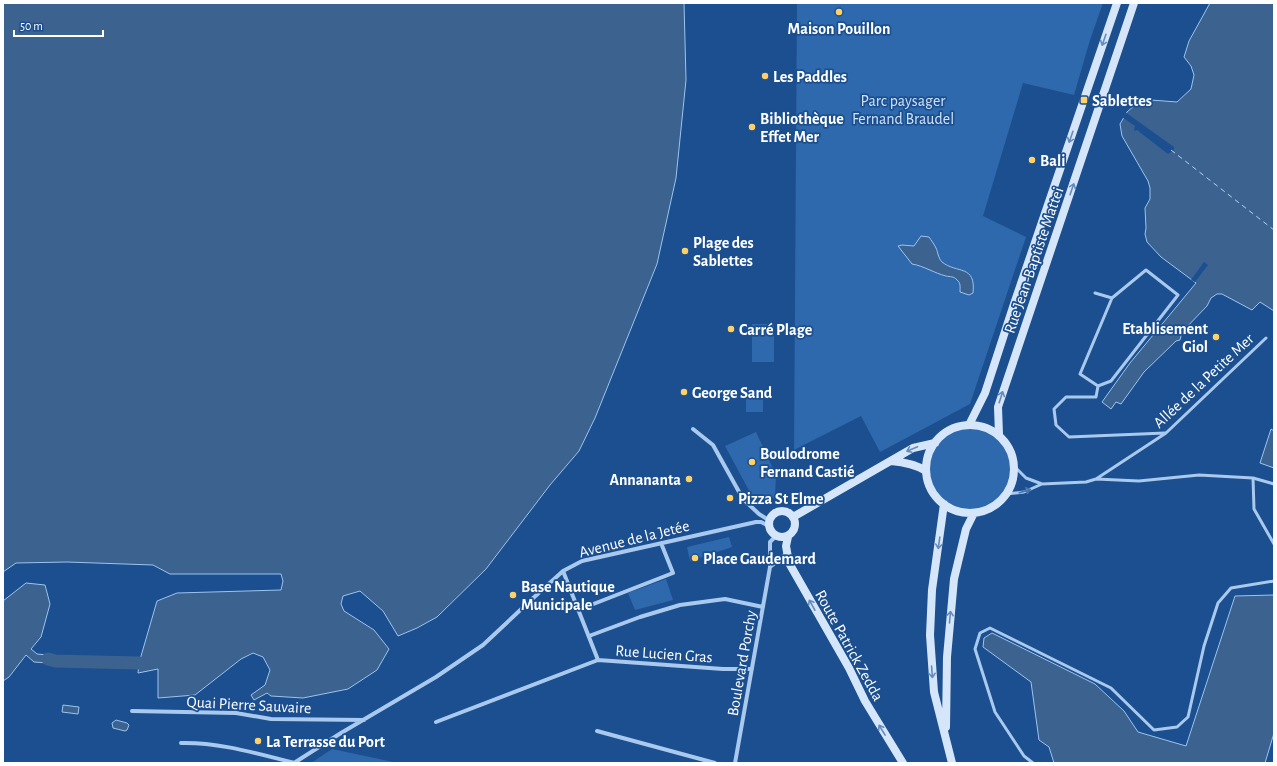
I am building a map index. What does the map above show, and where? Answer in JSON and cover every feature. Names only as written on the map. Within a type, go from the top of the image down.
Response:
[{"type":"main road","name":"Rue Jean-Baptiste Mattei","points":[[969,425],[985,393],[1117,3]]},
{"type":"main road","name":"Rue Jean-Baptiste Mattei","points":[[999,435],[998,407],[1134,3]]},
{"type":"main road","points":[[969,425],[985,428],[999,435],[1010,449],[1014,466],[1011,485],[1006,494],[992,507],[974,513],[959,511],[944,504],[932,490],[926,472],[928,456],[935,443],[944,433],[956,427],[969,425]]},
{"type":"main road","points":[[793,517],[913,448],[935,443]]},
{"type":"main road","points":[[891,460],[919,466],[926,472]]},
{"type":"main road","points":[[944,504],[932,590],[930,635],[934,692],[952,763]]},
{"type":"main road","points":[[780,511],[788,512],[793,517],[796,524],[795,528],[794,531],[788,536],[784,538],[776,536],[773,533],[770,524],[774,515],[780,511]]},
{"type":"main road","points":[[947,740],[947,657],[954,579],[966,529],[974,513]]},
{"type":"main road","name":"Route Patrick Zedda","points":[[788,536],[787,553],[789,563],[849,668],[865,701],[903,763]]},
{"type":"street","points":[[693,429],[713,445],[743,499],[770,524]]},
{"type":"street","name":"Avenue de la Jetée","points":[[294,763],[341,733],[436,677],[484,645],[563,571],[582,561],[756,522],[770,524]]},
{"type":"street","name":"Boulevard Porchy","points":[[735,763],[770,567],[770,542],[776,536]]},
{"type":"street","points":[[578,610],[673,573],[662,543]]},
{"type":"street","points":[[770,567],[787,553]]},
{"type":"street","points":[[436,722],[598,660],[563,571]]},
{"type":"street","points":[[589,636],[640,617],[680,605],[725,600],[763,607]]},
{"type":"street","name":"Rue Lucien Gras","points":[[598,660],[723,669],[752,669]]},
{"type":"street","name":"Quai Pierre Sauvaire","points":[[132,711],[236,713],[271,719],[365,720]]},
{"type":"street","points":[[597,731],[715,763]]},
{"type":"street","points":[[181,743],[195,743],[242,750],[294,763]]},
{"type":"lane","points":[[1146,270],[1178,296],[1111,381],[1098,386],[1080,374],[1112,298],[1146,270]]},
{"type":"lane","points":[[1095,293],[1112,298]]},
{"type":"lane","name":"Allée de la Petite Mer","points":[[1042,484],[1086,482],[1096,478],[1166,433],[1266,338]]},
{"type":"lane","points":[[1098,386],[1096,397],[1066,397],[1054,409],[1056,425],[1069,437],[1166,433]]},
{"type":"lane","points":[[1014,466],[1026,478],[1042,484]]},
{"type":"lane","name":"Allée de la Petite Mer","points":[[1096,478],[1139,481],[1199,475],[1253,478],[1274,484]]},
{"type":"lane","points":[[1253,478],[1254,509],[1274,544]]},
{"type":"lane","points":[[1006,494],[1024,492],[1042,484]]},
{"type":"lane","points":[[1033,763],[1024,756],[994,712],[975,649],[980,633],[990,628],[1111,688],[1154,730],[1177,727],[1188,717],[1204,646],[1218,603],[1231,588],[1274,581]]},
{"type":"green space","name":"Parc paysager Fernand Braudel","points":[[797,3],[1103,3],[1090,40],[1074,95],[1023,83],[983,216],[1026,237],[970,404],[880,452],[861,416],[794,450]]},
{"type":"green space","points":[[752,324],[774,324],[774,362],[752,362]]},
{"type":"green space","points":[[746,392],[763,392],[763,412],[746,412]]},
{"type":"green space","points":[[970,425],[987,429],[1001,438],[1010,452],[1014,469],[1010,486],[1001,500],[987,509],[970,513],[953,509],[939,500],[930,486],[926,469],[930,452],[939,438],[953,429]]},
{"type":"green space","name":"Boulodrome Fernand Castié","points":[[756,432],[776,475],[775,498],[752,496],[725,446]]},
{"type":"green space","points":[[729,537],[732,547],[690,561],[687,547]]},
{"type":"green space","points":[[666,579],[673,600],[635,610],[628,593]]},
{"type":"green space","points":[[332,749],[398,763],[311,763]]},
{"type":"shaded area","points":[[3,3],[684,3],[686,80],[676,178],[657,264],[595,418],[579,451],[550,485],[486,569],[437,617],[398,636],[383,611],[360,591],[343,596],[341,604],[344,611],[374,630],[389,649],[377,670],[348,689],[303,698],[271,696],[267,693],[254,700],[251,695],[265,685],[270,670],[263,657],[253,653],[241,659],[195,695],[158,698],[158,669],[138,673],[139,663],[157,601],[177,593],[281,590],[283,581],[281,574],[170,574],[153,565],[67,562],[16,563],[3,572]]},
{"type":"shaded area","points":[[1210,3],[1274,3],[1274,311],[1260,302],[1252,310],[1222,294],[1217,294],[1211,298],[1207,306],[1182,332],[1180,340],[1176,341],[1144,372],[1121,404],[1116,402],[1111,409],[1102,402],[1130,363],[1196,283],[1161,257],[1147,242],[1145,234],[1145,208],[1150,199],[1150,188],[1148,181],[1122,136],[1120,124],[1127,112],[1135,105],[1151,100],[1177,102],[1191,89],[1194,75],[1191,66],[1184,57],[1189,41]]},
{"type":"shaded area","points":[[921,236],[929,237],[942,262],[948,266],[964,271],[972,278],[973,293],[969,295],[960,292],[960,284],[955,278],[912,264],[898,246],[914,246]]},
{"type":"shaded area","points":[[1271,429],[1274,431],[1274,468],[1260,463]]},
{"type":"shaded area","points":[[26,583],[45,585],[50,604],[41,637],[31,649],[37,654],[48,655],[48,663],[34,662],[26,655],[9,677],[3,681],[3,601]]},
{"type":"shaded area","points":[[1274,595],[1274,733],[1265,763],[1054,763],[1049,747],[1039,740],[1031,682],[983,647],[984,638],[992,633],[1095,684],[1124,711],[1138,732],[1186,746],[1235,596]]},
{"type":"shaded area","points":[[63,705],[79,707],[78,714],[62,712]]},
{"type":"shaded area","points":[[116,720],[127,723],[129,725],[127,730],[125,731],[113,728],[112,723]]},
{"type":"pier","points":[[1125,112],[1174,147],[1174,150],[1168,154],[1137,130],[1134,131],[1135,126],[1122,117]]},
{"type":"pier","points":[[1204,262],[1208,265],[1195,282],[1191,280]]},
{"type":"waterway","points":[[48,659],[55,661],[139,663]]},
{"type":"ferry route","points":[[1171,150],[1274,230]]},
{"type":"place","name":"Maison Pouillon","points":[[839,12]]},
{"type":"place","name":"Les Paddles","points":[[765,76]]},
{"type":"place","name":"Sablettes","points":[[1084,100]]},
{"type":"place","name":"Bibliothèque Effet Mer","points":[[752,127]]},
{"type":"place","name":"Bali","points":[[1032,160]]},
{"type":"place","name":"Plage des Sablettes","points":[[685,251]]},
{"type":"place","name":"Carré Plage","points":[[731,329]]},
{"type":"place","name":"Etablisement Giol","points":[[1216,337]]},
{"type":"place","name":"George Sand","points":[[684,392]]},
{"type":"place","name":"Boulodrome Fernand Castié","points":[[752,462]]},
{"type":"place","name":"Annananta","points":[[689,479]]},
{"type":"place","name":"Pizza St Elme","points":[[730,498]]},
{"type":"place","name":"Place Gaudemard","points":[[695,558]]},
{"type":"place","name":"Base Nautique Municipale","points":[[513,595]]},
{"type":"place","name":"La Terrasse du Port","points":[[258,741]]}]
